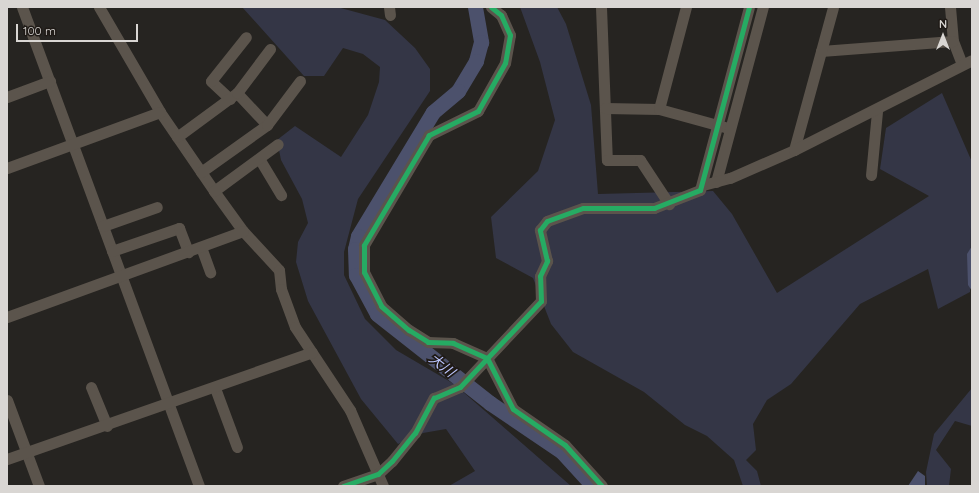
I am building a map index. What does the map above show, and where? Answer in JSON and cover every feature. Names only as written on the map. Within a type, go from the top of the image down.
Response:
[{"type":"street","points":[[22,7],[199,486]]},
{"type":"street","points":[[99,7],[160,112],[214,191],[243,231],[280,270],[281,289],[295,327],[350,410],[383,486]]},
{"type":"street","points":[[491,7],[501,15],[510,35],[505,63],[478,111],[429,135],[370,233],[363,258],[369,286],[391,315],[428,342],[452,343],[487,358],[513,409],[565,445],[602,486]]},
{"type":"street","points":[[601,7],[608,160],[640,160],[668,204]]},
{"type":"street","points":[[659,109],[686,7]]},
{"type":"street","points":[[716,182],[724,127],[749,7]]},
{"type":"street","points":[[343,486],[378,474],[415,433],[434,398],[464,382],[543,298],[540,276],[547,261],[540,230],[547,220],[582,208],[645,210],[668,204],[693,194],[703,185],[724,127],[763,7]]},
{"type":"street","points":[[794,150],[833,7]]},
{"type":"street","points":[[703,185],[716,182],[794,150],[877,110],[967,62],[953,41],[950,7]]},
{"type":"street","points":[[246,37],[211,80],[234,96],[267,125]]},
{"type":"street","points":[[821,50],[953,41]]},
{"type":"street","points":[[177,137],[234,96],[270,49]]},
{"type":"street","points":[[7,97],[50,81]]},
{"type":"street","points":[[201,172],[267,125],[300,81]]},
{"type":"street","points":[[605,108],[659,109],[724,127]]},
{"type":"street","points":[[871,175],[877,110]]},
{"type":"street","points":[[7,168],[160,112]]},
{"type":"street","points":[[214,191],[260,160],[278,144]]},
{"type":"street","points":[[260,160],[281,195]]},
{"type":"street","points":[[103,226],[157,207]]},
{"type":"street","points":[[112,251],[179,228],[188,252]]},
{"type":"street","points":[[7,317],[243,231]]},
{"type":"street","points":[[200,247],[210,272]]},
{"type":"street","points":[[7,459],[107,426],[312,352]]},
{"type":"street","points":[[91,387],[107,426]]},
{"type":"street","points":[[215,388],[237,448]]},
{"type":"street","points":[[7,400],[39,486]]},
{"type":"shaded area","points":[[242,7],[337,7],[385,20],[415,48],[430,69],[430,91],[358,199],[344,252],[344,275],[365,319],[396,350],[454,384],[571,486],[449,486],[475,471],[446,429],[423,433],[398,444],[361,399],[308,301],[296,262],[298,242],[308,223],[302,199],[281,160],[277,140],[295,126],[341,157],[368,115],[379,82],[380,67],[363,54],[343,48],[324,76],[304,76]]},
{"type":"shaded area","points":[[520,7],[557,7],[566,24],[591,105],[598,194],[713,191],[732,214],[777,293],[929,196],[880,169],[886,128],[942,93],[972,162],[970,292],[938,309],[928,269],[860,304],[791,384],[767,400],[753,424],[756,450],[746,460],[757,471],[761,486],[743,486],[734,460],[707,436],[685,425],[644,392],[573,352],[551,324],[533,278],[496,258],[491,217],[538,171],[555,120],[540,62]]},
{"type":"shaded area","points":[[972,246],[972,291],[968,285],[967,254]]},
{"type":"shaded area","points":[[972,388],[972,426],[955,421],[936,450],[951,469],[949,486],[927,486],[926,472],[934,434]]},
{"type":"shaded area","points":[[918,471],[925,476],[925,486],[908,486]]},
{"type":"waterway","name":"大川","points":[[475,7],[481,42],[476,61],[458,91],[433,112],[358,236],[355,249],[356,275],[377,314],[490,403],[562,452],[593,486]]},
{"type":"cycle path","points":[[491,7],[501,15],[510,35],[505,63],[478,111],[429,135],[364,245],[364,272],[381,306],[409,330],[428,342],[453,343],[487,358],[513,409],[565,445],[602,486]]},
{"type":"cycle path","points":[[343,486],[378,474],[392,461],[415,433],[434,398],[460,387],[541,301],[540,276],[547,261],[540,230],[547,221],[583,208],[654,208],[700,190],[749,7]]}]
